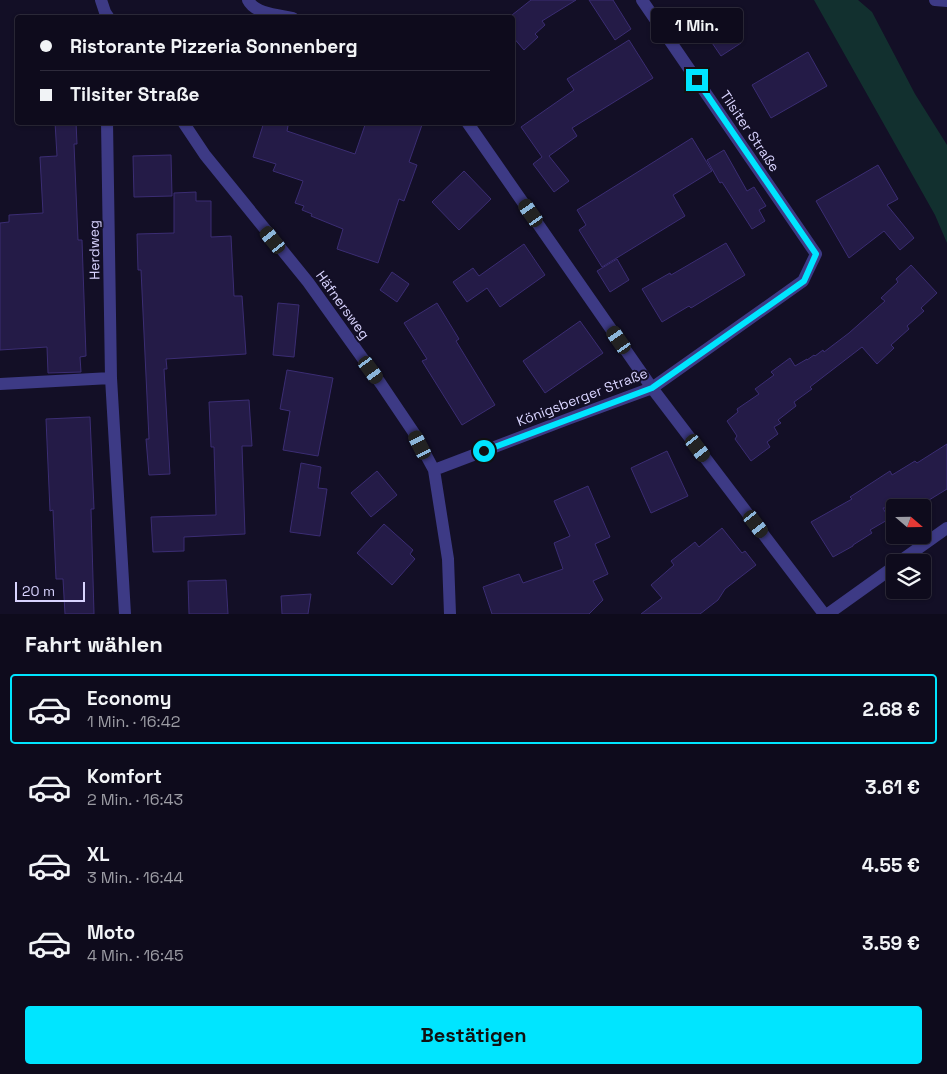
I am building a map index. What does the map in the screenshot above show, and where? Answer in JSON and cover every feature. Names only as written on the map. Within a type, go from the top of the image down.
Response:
[{"type":"street","points":[[248,0],[250,5],[275,15]]},
{"type":"street","name":"Tilsiter Straße","points":[[642,0],[816,254],[804,281]]},
{"type":"street","points":[[935,0],[947,0]]},
{"type":"street","name":"Herdweg","points":[[107,125],[111,378],[125,614]]},
{"type":"street","name":"Häfnersweg","points":[[184,125],[205,155],[308,282],[414,432],[434,470],[448,560],[450,614]]},
{"type":"street","points":[[469,125],[652,388],[826,614],[886,572]]},
{"type":"street","name":"Königsberger Straße","points":[[434,470],[652,388],[804,281]]},
{"type":"street","points":[[0,384],[111,378]]},
{"type":"street","points":[[910,554],[947,528]]},
{"type":"green space","points":[[814,0],[858,0],[872,12],[915,94],[947,145],[947,243],[935,215]]},
{"type":"building","points":[[531,0],[576,0],[542,21],[545,25],[535,34],[538,37],[524,50],[515,40],[515,15],[512,15]]},
{"type":"building","points":[[589,0],[613,0],[631,29],[615,40]]},
{"type":"building","points":[[728,24],[741,43],[721,56],[708,37]]},
{"type":"building","points":[[629,40],[653,78],[572,128],[577,136],[549,156],[569,181],[554,192],[533,164],[542,157],[521,127],[574,90],[567,79]]},
{"type":"building","points":[[808,52],[827,86],[771,118],[752,85]]},
{"type":"building","points":[[55,125],[76,125],[77,144],[74,144],[78,240],[82,240],[86,356],[80,357],[81,372],[48,373],[47,347],[0,350],[0,223],[9,222],[9,215],[43,213],[40,157],[57,156]]},
{"type":"building","points":[[263,125],[286,125],[288,126],[287,131],[355,154],[365,125],[422,125],[409,162],[417,165],[404,201],[399,199],[378,263],[337,249],[343,229],[311,216],[312,214],[302,210],[304,206],[295,203],[303,181],[273,171],[276,164],[253,157]]},
{"type":"building","points":[[692,138],[712,171],[673,195],[685,216],[602,267],[579,230],[586,225],[577,210]]},
{"type":"building","points":[[724,150],[747,191],[754,187],[766,206],[759,210],[765,221],[752,229],[722,182],[720,183],[707,160]]},
{"type":"building","points":[[171,155],[172,196],[134,197],[133,156]]},
{"type":"building","points":[[878,165],[898,199],[887,205],[914,238],[900,250],[884,231],[849,258],[816,201]]},
{"type":"building","points":[[464,171],[491,199],[459,230],[432,202]]},
{"type":"building","points":[[196,192],[196,201],[211,201],[211,237],[231,236],[234,296],[242,296],[246,354],[166,359],[167,369],[164,369],[170,474],[149,475],[146,439],[149,439],[141,270],[138,270],[137,234],[174,233],[174,193]]},
{"type":"building","points":[[726,243],[745,275],[691,308],[689,306],[662,322],[642,289],[670,273],[671,275]]},
{"type":"building","points":[[524,244],[545,275],[500,307],[487,288],[467,302],[453,282],[473,268],[479,276]]},
{"type":"building","points":[[617,259],[629,280],[610,292],[597,271]]},
{"type":"building","points":[[911,265],[937,293],[921,308],[924,311],[907,326],[909,329],[891,345],[894,348],[877,364],[862,347],[810,387],[812,389],[794,402],[796,406],[778,420],[781,423],[774,427],[778,434],[767,442],[770,447],[751,461],[735,439],[737,436],[727,421],[738,412],[737,409],[759,394],[755,389],[774,375],[771,372],[790,358],[795,366],[823,350],[824,352],[849,333],[885,301],[881,298],[898,282],[896,279]]},
{"type":"building","points":[[392,272],[409,284],[397,302],[380,290]]},
{"type":"building","points":[[278,303],[299,305],[294,357],[273,355]]},
{"type":"building","points":[[437,303],[459,339],[456,341],[495,405],[462,425],[422,361],[427,359],[404,323]]},
{"type":"building","points":[[580,321],[603,353],[545,393],[523,361]]},
{"type":"building","points":[[287,370],[333,378],[318,456],[283,450],[290,411],[280,409]]},
{"type":"building","points":[[249,400],[252,446],[242,446],[245,534],[184,537],[184,551],[153,552],[151,517],[216,515],[214,447],[211,447],[209,402]]},
{"type":"building","points":[[90,417],[94,509],[91,509],[94,614],[65,614],[63,579],[56,579],[53,510],[50,511],[46,419]]},
{"type":"building","points":[[947,444],[947,489],[931,499],[886,499],[886,508],[883,508],[886,514],[886,521],[870,530],[872,533],[833,557],[811,522],[852,499],[850,497],[890,471],[892,475],[915,461],[917,463]]},
{"type":"building","points":[[667,451],[688,496],[651,513],[631,468]]},
{"type":"building","points":[[301,463],[321,467],[318,488],[327,489],[320,536],[290,532]]},
{"type":"building","points":[[377,471],[397,495],[371,517],[351,493]]},
{"type":"building","points":[[588,486],[610,537],[595,544],[608,574],[593,581],[603,600],[589,614],[492,614],[483,587],[519,574],[523,583],[563,569],[554,543],[570,536],[554,501]]},
{"type":"building","points":[[384,524],[413,550],[410,554],[415,559],[392,585],[357,553]]},
{"type":"building","points":[[722,528],[742,553],[745,551],[756,565],[725,589],[718,600],[700,614],[641,614],[662,598],[651,585],[674,565],[671,561],[695,542],[699,547]]},
{"type":"building","points":[[226,580],[228,614],[189,614],[188,581]]},
{"type":"building","points":[[311,594],[308,614],[282,614],[281,596]]},
{"type":"route","points":[[484,451],[652,388],[804,281],[816,254],[697,80]]}]
